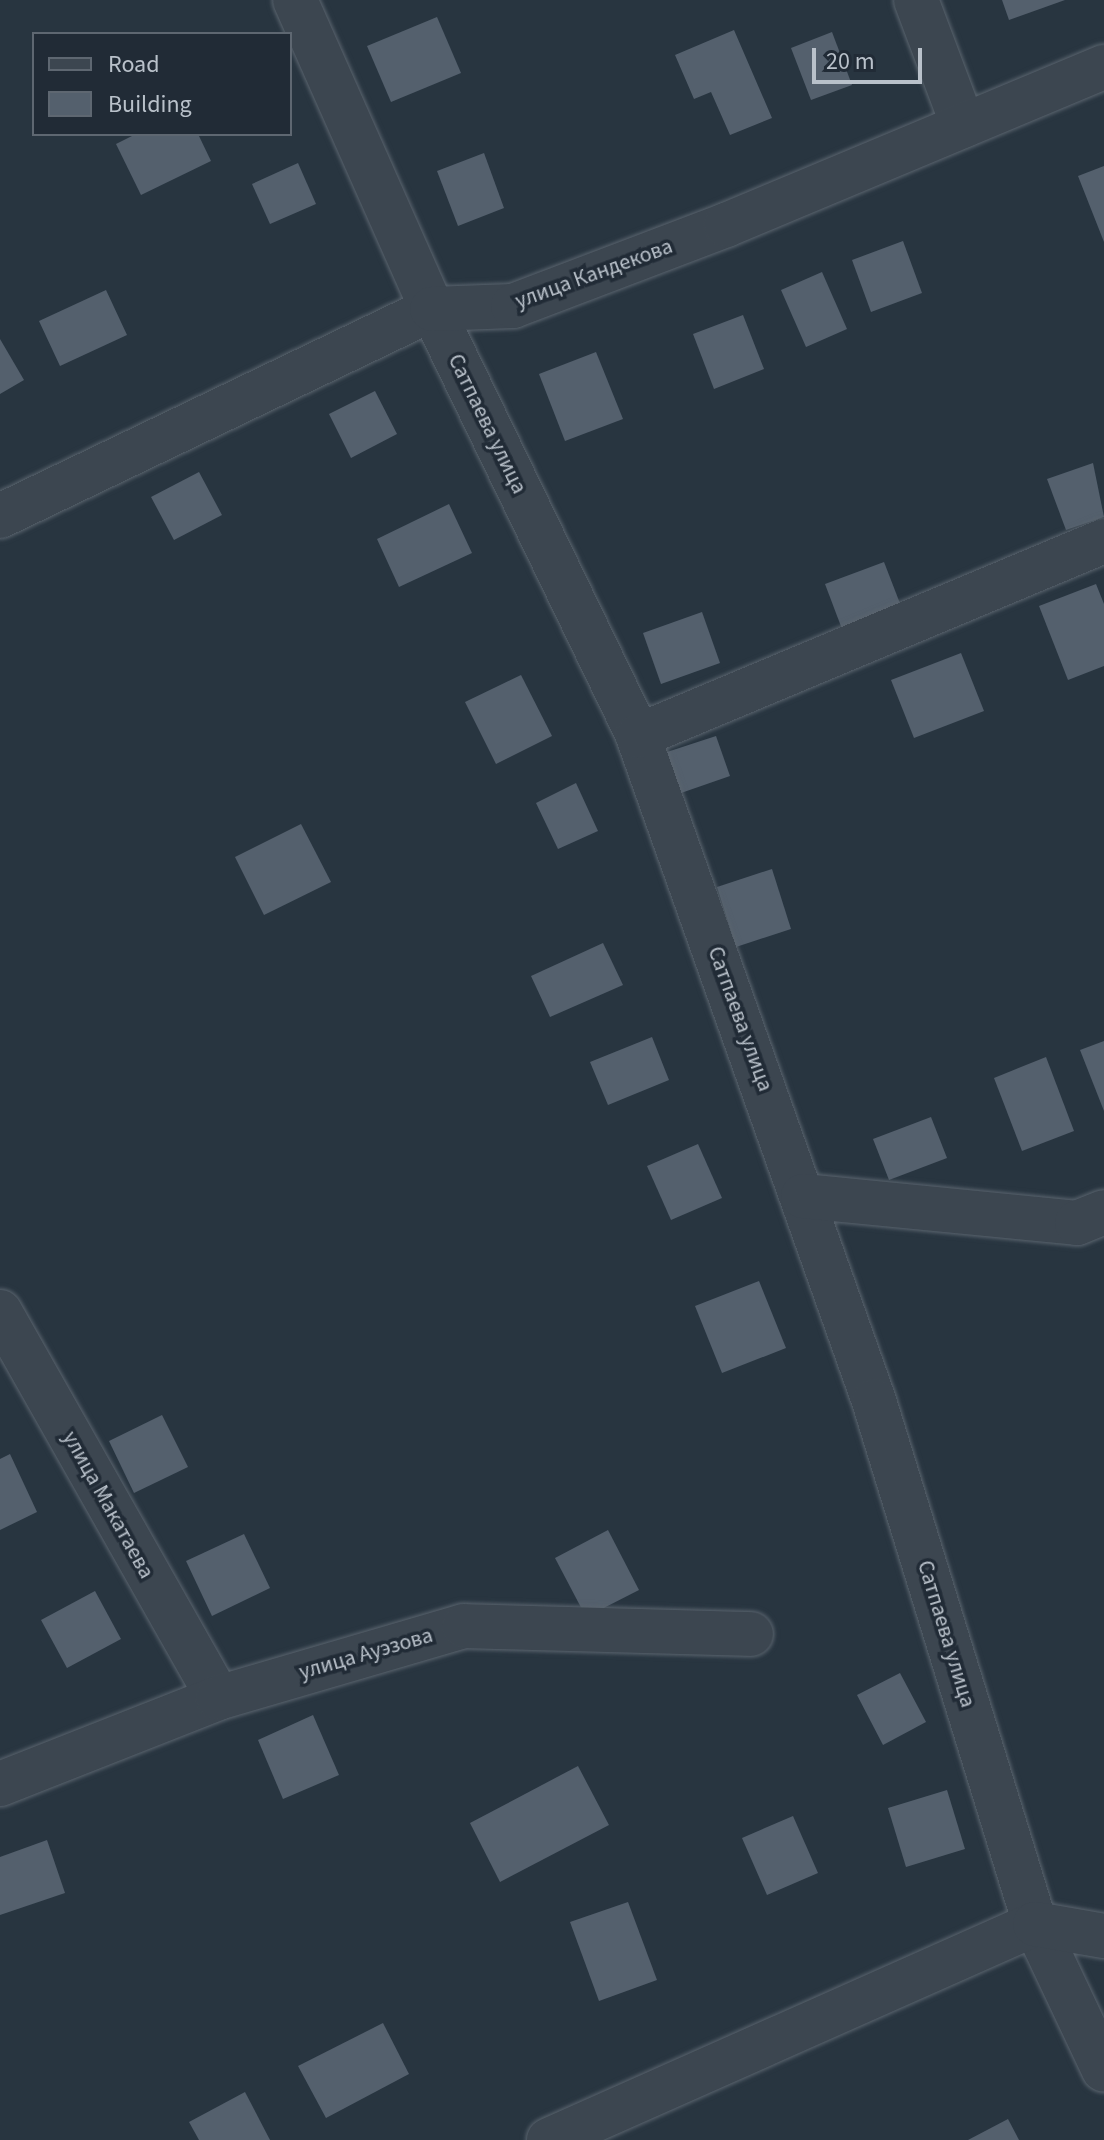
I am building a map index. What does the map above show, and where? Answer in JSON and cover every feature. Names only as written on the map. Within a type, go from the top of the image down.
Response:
[{"type":"street","name":"Сатпаева улица","points":[[295,0],[432,309],[638,736],[874,1401],[1035,1924],[1104,2070]]},
{"type":"street","points":[[916,0],[963,125]]},
{"type":"street","name":"улица Кандекова","points":[[0,516],[432,309],[513,306],[1104,67]]},
{"type":"street","points":[[638,736],[1104,541]]},
{"type":"street","points":[[803,1196],[1077,1223],[1104,1212]]},
{"type":"street","name":"улица Макатаева","points":[[0,1312],[218,1698]]},
{"type":"street","name":"улица Ауэзова","points":[[0,1784],[218,1698],[464,1626],[751,1634]]},
{"type":"street","points":[[549,2140],[1035,1924],[1104,1936]]},
{"type":"building","points":[[1002,0],[1065,0],[1009,20]]},
{"type":"building","points":[[437,17],[461,73],[391,102],[367,46]]},
{"type":"building","points":[[734,30],[772,118],[730,135],[711,92],[694,99],[675,55]]},
{"type":"building","points":[[832,32],[852,85],[811,100],[791,48]]},
{"type":"building","points":[[132,136],[199,136],[211,161],[141,195],[116,144]]},
{"type":"building","points":[[484,153],[504,208],[458,226],[437,171]]},
{"type":"building","points":[[298,163],[316,204],[270,224],[252,184]]},
{"type":"building","points":[[1104,166],[1104,242],[1078,176]]},
{"type":"building","points":[[903,241],[922,293],[871,312],[852,260]]},
{"type":"building","points":[[822,272],[847,329],[806,347],[781,290]]},
{"type":"building","points":[[106,290],[127,335],[60,366],[39,321]]},
{"type":"building","points":[[743,315],[764,369],[714,389],[693,334]]},
{"type":"building","points":[[0,339],[24,380],[0,394]]},
{"type":"building","points":[[596,352],[623,419],[565,441],[539,374]]},
{"type":"building","points":[[375,391],[397,434],[351,458],[329,414]]},
{"type":"building","points":[[1093,463],[1104,517],[1066,530],[1047,479]]},
{"type":"building","points":[[199,472],[222,515],[174,540],[151,497]]},
{"type":"building","points":[[449,504],[472,553],[399,587],[377,539]]},
{"type":"building","points":[[884,562],[901,606],[842,629],[825,584]]},
{"type":"building","points":[[1096,584],[1104,604],[1104,666],[1068,680],[1039,606]]},
{"type":"building","points":[[702,612],[720,663],[661,684],[643,633]]},
{"type":"building","points":[[961,653],[984,711],[914,738],[891,680]]},
{"type":"building","points":[[521,675],[552,736],[496,764],[465,702]]},
{"type":"building","points":[[716,736],[730,776],[681,793],[667,752]]},
{"type":"building","points":[[576,783],[598,831],[558,849],[536,803]]},
{"type":"building","points":[[301,824],[331,882],[264,915],[235,857]]},
{"type":"building","points":[[772,869],[791,929],[736,947],[717,887]]},
{"type":"building","points":[[603,943],[623,985],[550,1017],[531,976]]},
{"type":"building","points":[[652,1037],[669,1080],[608,1105],[590,1062]]},
{"type":"building","points":[[1104,1041],[1104,1111],[1080,1050]]},
{"type":"building","points":[[1046,1057],[1074,1131],[1022,1151],[994,1078]]},
{"type":"building","points":[[931,1117],[947,1158],[889,1180],[873,1139]]},
{"type":"building","points":[[698,1144],[722,1198],[671,1220],[647,1166]]},
{"type":"building","points":[[759,1281],[786,1348],[722,1373],[695,1306]]},
{"type":"building","points":[[162,1415],[188,1467],[134,1493],[109,1441]]},
{"type":"building","points":[[10,1454],[37,1512],[0,1530],[0,1459]]},
{"type":"building","points":[[608,1530],[639,1590],[586,1617],[555,1558]]},
{"type":"building","points":[[244,1534],[270,1588],[212,1616],[186,1561]]},
{"type":"building","points":[[95,1591],[121,1639],[67,1668],[41,1620]]},
{"type":"building","points":[[900,1673],[926,1722],[883,1745],[857,1695]]},
{"type":"building","points":[[313,1715],[339,1775],[283,1799],[258,1740]]},
{"type":"building","points":[[578,1766],[609,1825],[500,1882],[470,1823]]},
{"type":"building","points":[[947,1790],[965,1849],[906,1867],[888,1808]]},
{"type":"building","points":[[793,1816],[818,1873],[767,1895],[742,1838]]},
{"type":"building","points":[[47,1840],[65,1893],[0,1915],[0,1857]]},
{"type":"building","points":[[628,1902],[657,1980],[599,2001],[570,1922]]},
{"type":"building","points":[[383,2023],[409,2074],[326,2118],[298,2066]]},
{"type":"building","points":[[245,2092],[270,2140],[199,2140],[189,2122]]},
{"type":"building","points":[[1008,2119],[1019,2140],[968,2140]]}]
